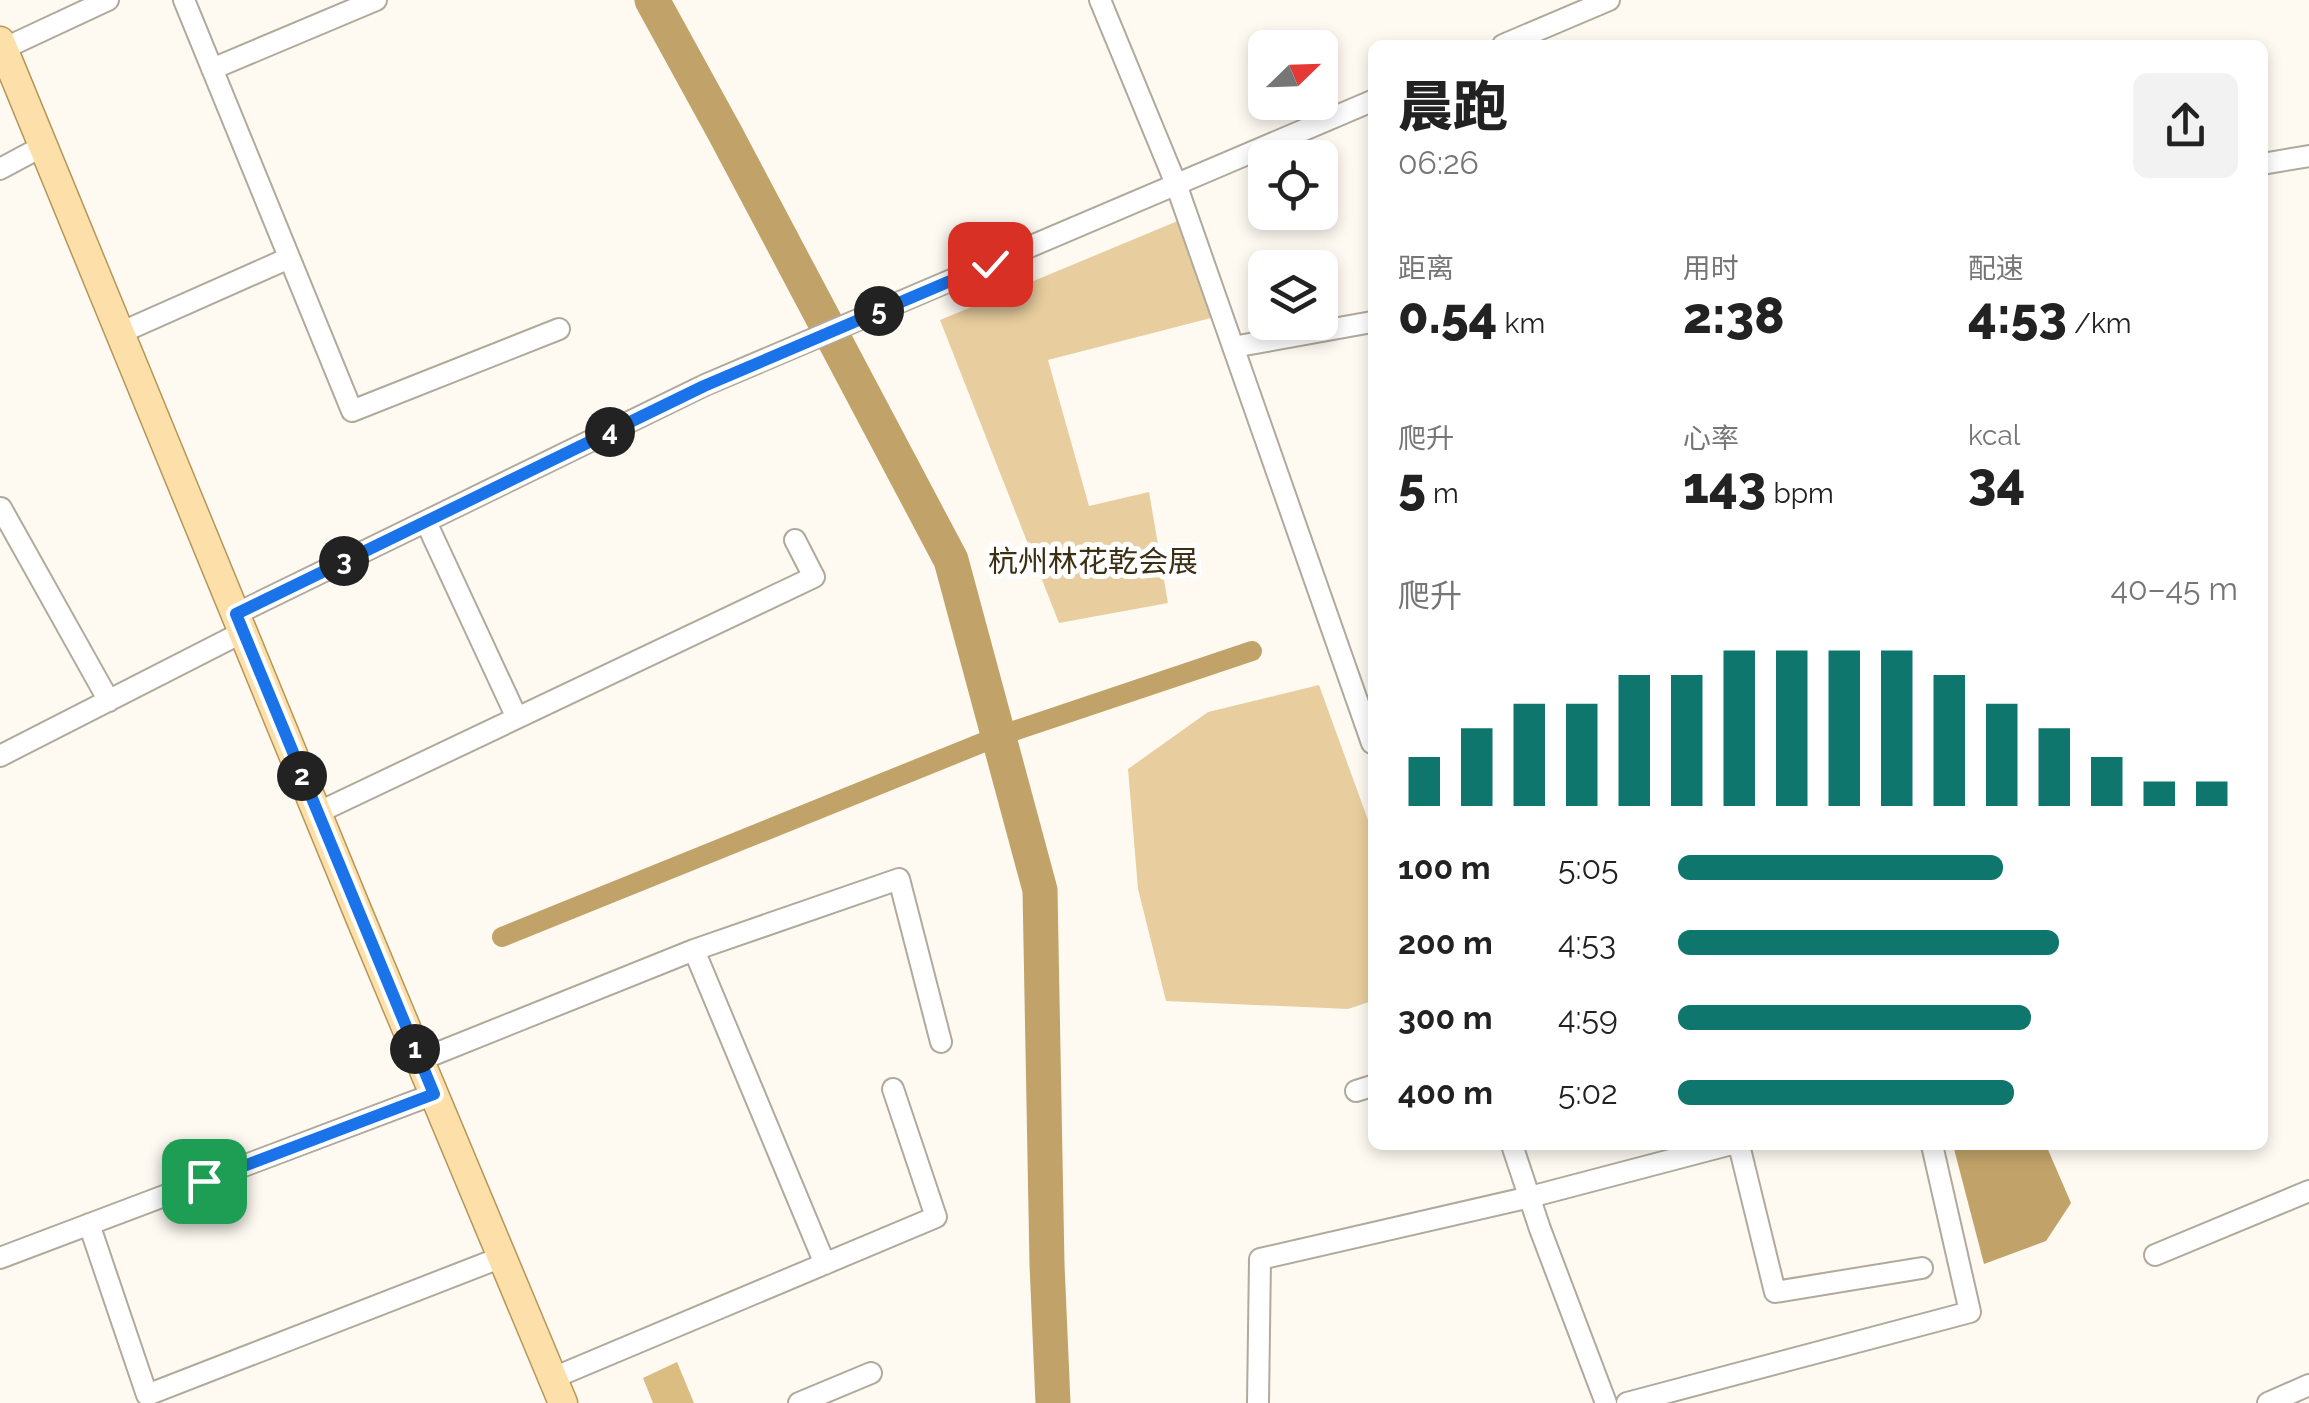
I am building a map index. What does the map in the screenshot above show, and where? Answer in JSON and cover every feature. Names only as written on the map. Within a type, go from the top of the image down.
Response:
[{"type":"main road","points":[[2,45],[558,1391]]},
{"type":"street","points":[[2,45],[108,0]]},
{"type":"street","points":[[184,0],[352,411],[559,328]]},
{"type":"street","points":[[212,69],[335,8],[376,0]]},
{"type":"street","points":[[1100,0],[1176,184],[1368,732]]},
{"type":"street","points":[[1515,40],[1608,0]]},
{"type":"street","points":[[0,756],[109,701],[239,623],[426,522],[704,386],[1368,102]]},
{"type":"street","points":[[0,169],[43,146]]},
{"type":"street","points":[[2268,163],[2309,156]]},
{"type":"street","points":[[120,333],[290,258]]},
{"type":"street","points":[[1234,347],[1368,323]]},
{"type":"street","points":[[1,508],[109,701]]},
{"type":"street","points":[[426,522],[517,718]]},
{"type":"street","points":[[317,813],[814,577],[795,540]]},
{"type":"street","points":[[420,1060],[694,950],[899,879],[942,1042]]},
{"type":"street","points":[[694,950],[825,1264]]},
{"type":"street","points":[[558,1391],[825,1264],[936,1217],[894,1089]]},
{"type":"street","points":[[0,1258],[434,1094]]},
{"type":"street","points":[[1514,1150],[1606,1403]]},
{"type":"street","points":[[1258,1403],[1260,1258],[1530,1197],[1709,1150]]},
{"type":"street","points":[[1740,1150],[1775,1292],[1922,1268]]},
{"type":"street","points":[[1627,1403],[1970,1312],[1933,1150]]},
{"type":"street","points":[[2155,1256],[2309,1191]]},
{"type":"street","points":[[89,1224],[148,1395],[502,1257]]},
{"type":"street","points":[[800,1403],[871,1373]]},
{"type":"street","points":[[2268,1403],[2309,1385]]},
{"type":"green space","name":"杭州林花乾会展","points":[[1180,220],[1211,318],[1048,360],[1089,506],[1149,492],[1168,603],[1059,623],[940,320]]},
{"type":"green space","points":[[1319,685],[1368,820],[1368,1002],[1348,1009],[1166,1001],[1138,889],[1128,769],[1208,712]]},
{"type":"shaded area","points":[[1954,1150],[2048,1150],[2071,1203],[2046,1241],[1984,1264]]},
{"type":"shaded area","points":[[677,1362],[694,1403],[653,1403],[643,1378]]},
{"type":"waterway","points":[[652,0],[951,560],[1040,890],[1053,1403]]},
{"type":"waterway","points":[[502,937],[999,736],[1252,651]]},
{"type":"route","points":[[204,1181],[434,1094],[236,614],[704,386],[990,264]]}]
